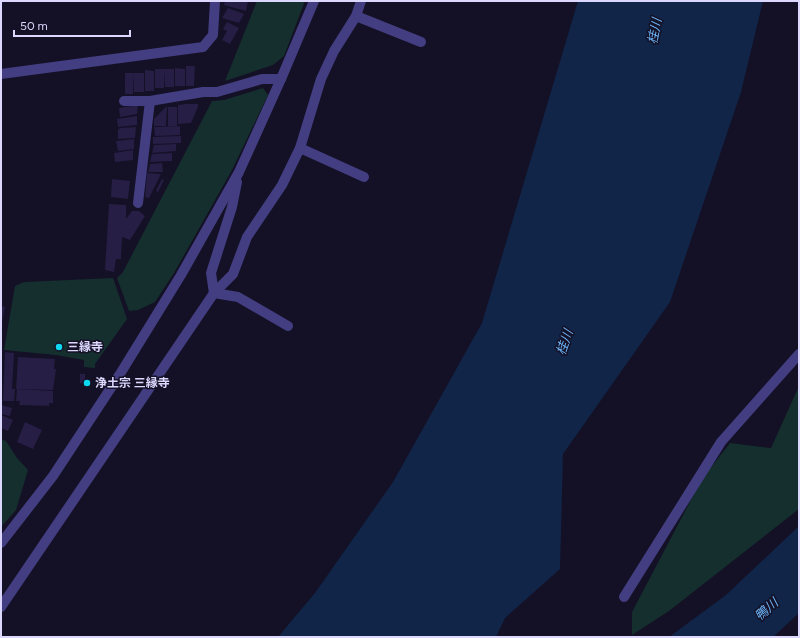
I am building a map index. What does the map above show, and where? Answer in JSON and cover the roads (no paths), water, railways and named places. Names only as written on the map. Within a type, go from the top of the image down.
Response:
[{"type":"street","points":[[1,74],[203,47],[213,35],[216,1]]},
{"type":"street","points":[[1,542],[53,476],[120,374],[181,275],[238,172],[281,79],[314,1]]},
{"type":"street","points":[[1,607],[214,293],[233,274],[247,237],[282,185],[300,148],[321,79],[334,51],[356,16],[361,1]]},
{"type":"street","points":[[356,16],[421,42]]},
{"type":"street","points":[[124,101],[150,101],[203,92],[217,92],[262,79],[281,79]]},
{"type":"street","points":[[138,203],[150,101]]},
{"type":"street","points":[[300,148],[364,177]]},
{"type":"street","points":[[214,293],[211,273],[232,207],[238,172]]},
{"type":"street","points":[[214,293],[238,297],[288,326]]},
{"type":"street","points":[[624,597],[721,442],[799,354]]},
{"type":"water","name":"桂川","points":[[578,1],[763,1],[741,92],[670,302],[563,454],[560,569],[505,618],[496,637],[278,637],[315,593],[393,482],[482,323]]},
{"type":"water","name":"鴨川","points":[[799,526],[799,613],[773,637],[669,637],[726,595]]},
{"type":"place","name":"三縁寺","points":[[59,347]]},
{"type":"place","name":"浄土宗 三縁寺","points":[[87,383]]}]
